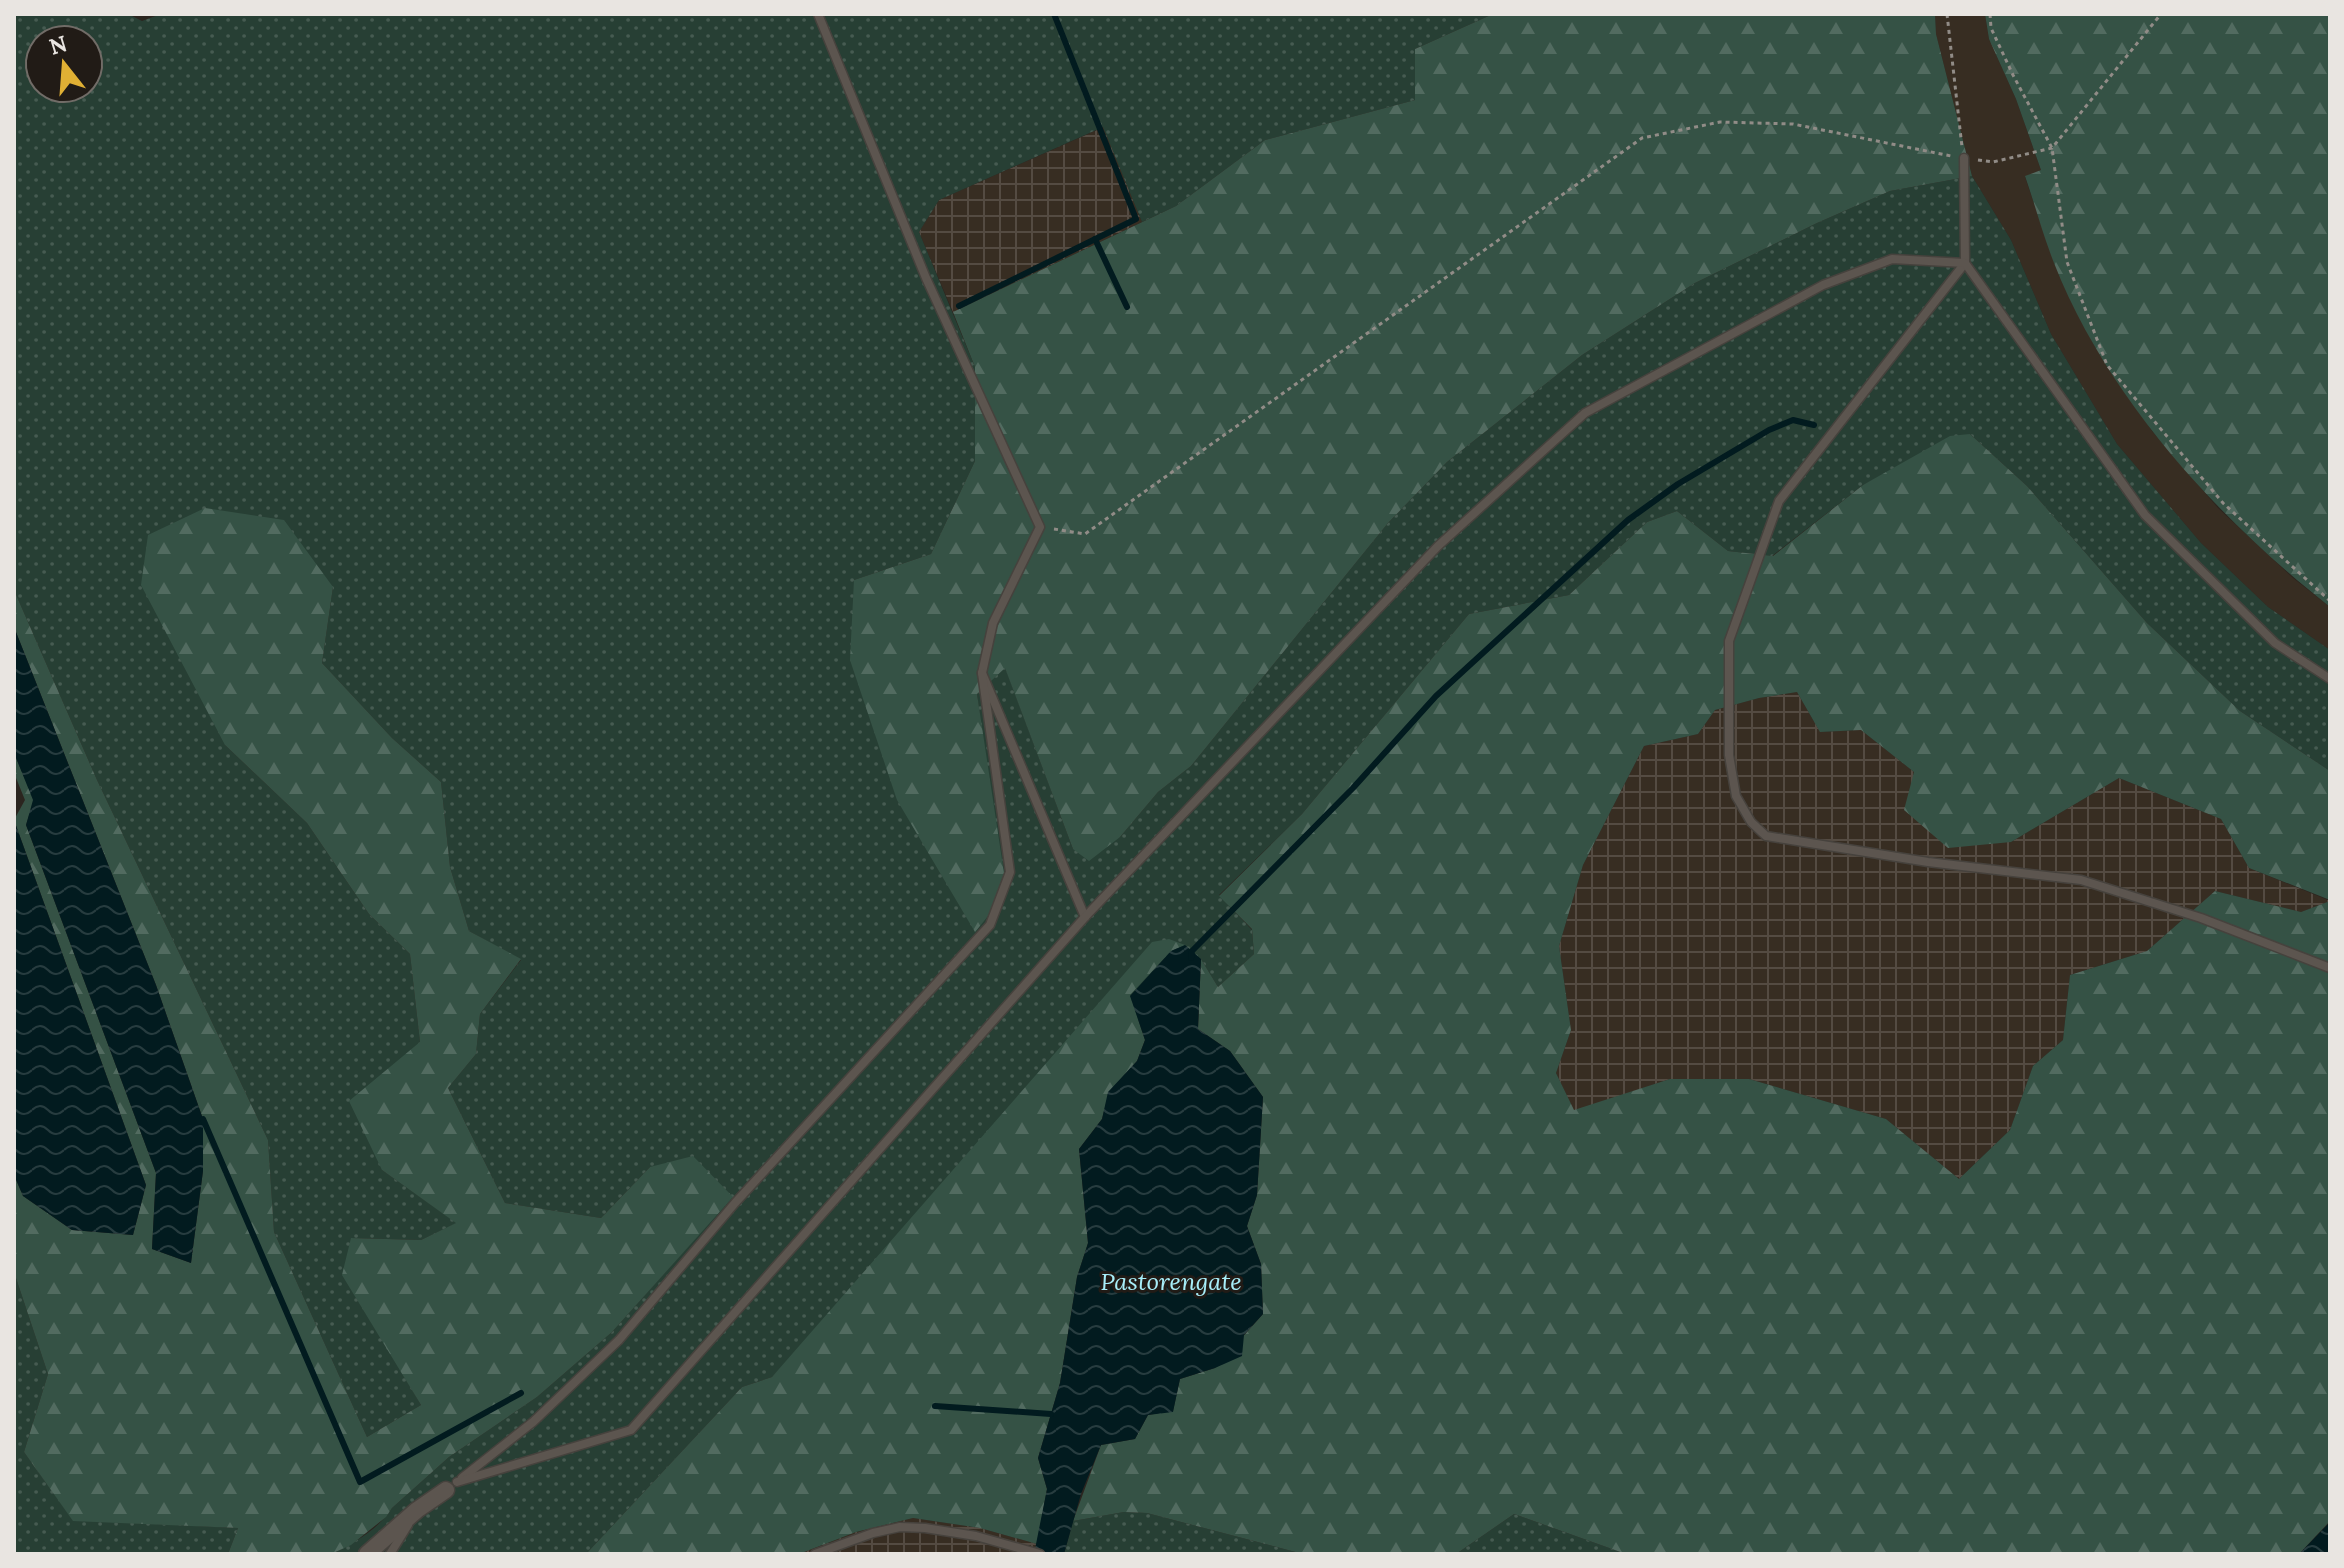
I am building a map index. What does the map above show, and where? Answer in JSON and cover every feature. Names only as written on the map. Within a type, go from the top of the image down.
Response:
[{"type":"street","points":[[367,1554],[417,1510],[451,1486]]},
{"type":"lane","points":[[451,1486],[533,1422],[619,1340],[735,1203],[990,925],[1010,872],[982,673],[993,623],[1040,527],[926,278],[818,14]]},
{"type":"lane","points":[[1964,158],[1965,263],[2145,515],[2275,643],[2330,679]]},
{"type":"lane","points":[[451,1486],[631,1430],[1085,917],[1438,546],[1585,413],[1823,285],[1892,259],[1965,263]]},
{"type":"lane","points":[[1965,263],[1779,501],[1729,641],[1729,755],[1736,796],[1751,822],[1766,836],[1928,862],[2081,880],[2201,918],[2330,968]]},
{"type":"lane","points":[[982,673],[1085,917]]},
{"type":"lane","points":[[390,1554],[417,1510]]},
{"type":"lane","points":[[815,1554],[873,1533],[900,1527],[976,1536],[1036,1553]]},
{"type":"path","points":[[1947,14],[1964,158]]},
{"type":"path","points":[[1990,14],[1991,28],[2052,148],[2067,262],[2107,365],[2223,503],[2330,601]]},
{"type":"path","points":[[1040,527],[1085,534],[1642,138],[1720,122],[1793,124],[1993,162],[2052,148],[2161,14]]},
{"type":"shaded area","points":[[1935,14],[1985,14],[1989,39],[2016,99],[2041,170],[2025,177],[2055,265],[2094,345],[2152,431],[2218,508],[2293,578],[2330,607],[2330,650],[2268,607],[2201,543],[2117,444],[2051,334],[2011,240],[1972,176],[1936,34]]},
{"type":"shaded area","points":[[1104,127],[1142,222],[953,312],[919,232],[939,200]]},
{"type":"shaded area","points":[[1797,692],[1820,732],[1861,730],[2011,842],[2119,778],[2221,819],[2249,868],[2330,901],[2301,912],[2215,891],[2147,951],[2070,975],[2063,1040],[2033,1066],[2010,1130],[1959,1179],[1886,1119],[1749,1079],[1670,1079],[1574,1111],[1556,1073],[1571,1030],[1559,946],[1583,865],[1644,746],[1698,734],[1715,710]]},
{"type":"shaded area","points":[[913,1518],[980,1528],[1037,1544],[1034,1554],[799,1554],[856,1532]]},
{"type":"green space","points":[[14,14],[128,14],[142,21],[161,14],[1493,14],[1415,49],[1415,100],[1265,140],[1176,206],[1142,222],[1103,127],[939,200],[919,232],[975,367],[975,461],[931,554],[854,580],[975,931],[989,915],[988,778],[977,694],[1005,667],[1073,849],[1120,837],[1158,792],[1191,766],[1388,523],[1447,462],[1582,355],[1695,283],[1890,191],[1972,176],[2011,240],[2051,334],[2117,444],[2201,543],[2268,607],[2330,650],[2330,771],[2240,711],[2147,623],[2027,486],[1970,434],[1863,485],[1772,556],[1728,551],[1677,511],[1647,522],[1569,595],[1469,614],[1302,814],[1219,895],[1252,930],[1254,954],[1218,987],[1201,959],[772,1377],[742,1387],[586,1554],[331,1554],[373,1529],[449,1457],[537,1397],[612,1332],[732,1197],[650,1167],[601,1218],[505,1203],[448,1088],[476,1054],[480,1014],[521,960],[469,931],[450,867],[441,782],[392,738],[322,663],[333,587],[225,745],[307,823],[369,914],[410,954],[420,1042],[382,1170],[457,1223],[421,1240],[352,1238],[390,1352],[421,1405],[367,1437],[274,1232],[268,1140],[97,780],[14,590]]},
{"type":"green space","points":[[1493,14],[1935,14],[1936,34],[1972,176],[1890,191],[1817,223],[1695,283],[1582,355],[1447,462],[1388,523],[1191,766],[1158,792],[1120,837],[1089,861],[1073,849],[1005,668],[977,694],[1004,873],[989,915],[975,932],[897,800],[850,660],[854,580],[931,554],[975,461],[975,367],[953,312],[1176,206],[1265,140],[1415,100],[1415,49]]},
{"type":"green space","points":[[1985,14],[2330,14],[2330,607],[2247,535],[2170,453],[2135,408],[2076,313],[2046,242],[2025,176],[2041,170],[2016,99],[1989,39]]},
{"type":"green space","points":[[1970,434],[2027,486],[2147,623],[2240,711],[2330,771],[2330,900],[2249,868],[2221,819],[2119,778],[2011,842],[1948,848],[1904,810],[1914,772],[1861,730],[1820,732],[1797,692],[1759,698],[1715,710],[1698,734],[1644,746],[1583,865],[1559,946],[1571,1030],[1556,1073],[1574,1110],[1670,1079],[1749,1079],[1886,1119],[1959,1179],[2010,1130],[2033,1066],[2063,1040],[2070,975],[2147,951],[2215,891],[2301,912],[2330,901],[2330,1521],[2299,1554],[1626,1554],[1514,1514],[1456,1554],[1303,1554],[1147,1513],[1124,1512],[1073,1521],[1101,1445],[1135,1439],[1148,1415],[1173,1411],[1180,1379],[1215,1368],[1263,1314],[1261,1264],[1247,1226],[1257,1195],[1263,1097],[1230,1051],[1198,1029],[1201,959],[1218,987],[1254,954],[1252,929],[1219,896],[1302,814],[1469,614],[1569,595],[1647,522],[1677,511],[1728,551],[1773,556],[1863,485],[1950,436]]},
{"type":"green space","points":[[205,508],[284,520],[333,587],[322,663],[392,738],[441,782],[450,867],[469,931],[521,959],[480,1014],[476,1054],[448,1088],[505,1203],[601,1218],[650,1167],[693,1156],[733,1197],[612,1332],[537,1397],[449,1457],[386,1517],[351,1545],[331,1554],[228,1554],[238,1528],[73,1521],[24,1452],[48,1374],[14,1272],[14,1175],[23,1196],[72,1230],[133,1235],[146,1185],[14,820],[25,800],[14,773],[14,753],[34,800],[26,825],[156,1173],[152,1249],[191,1263],[203,1171],[203,1119],[156,985],[14,627],[14,590],[97,780],[268,1140],[274,1232],[367,1437],[421,1405],[342,1275],[351,1238],[421,1240],[456,1223],[382,1170],[349,1101],[420,1042],[410,954],[369,914],[307,823],[225,745],[141,585],[148,535]]},
{"type":"green space","points":[[1169,939],[1185,945],[1171,951],[1130,995],[1145,1040],[1137,1061],[1109,1092],[1102,1119],[1079,1149],[1088,1243],[1077,1277],[1060,1383],[1038,1458],[1047,1489],[1037,1544],[980,1528],[913,1518],[856,1532],[799,1554],[586,1554],[742,1387],[772,1377],[1152,942]]},
{"type":"green space","points":[[14,1272],[48,1374],[24,1452],[73,1520],[238,1528],[228,1554],[14,1554]]},
{"type":"green space","points":[[1124,1512],[1147,1513],[1303,1554],[1064,1554],[1073,1521]]},
{"type":"green space","points":[[1514,1514],[1626,1554],[1456,1554]]},
{"type":"water","points":[[14,627],[156,985],[203,1119],[203,1171],[191,1263],[152,1249],[156,1173],[26,825],[33,800],[14,753]]},
{"type":"water","points":[[14,820],[146,1185],[133,1235],[72,1230],[23,1196],[14,1175]]},
{"type":"water","name":"Pastorengate","points":[[1185,945],[1201,959],[1198,1029],[1230,1051],[1263,1097],[1257,1195],[1247,1226],[1261,1264],[1263,1314],[1244,1335],[1242,1356],[1180,1379],[1173,1412],[1148,1415],[1135,1439],[1101,1445],[1081,1494],[1064,1554],[1034,1554],[1047,1489],[1038,1458],[1060,1383],[1077,1277],[1088,1243],[1079,1149],[1102,1119],[1108,1092],[1137,1061],[1145,1040],[1130,996],[1171,951]]},
{"type":"water","points":[[2330,1522],[2330,1554],[2299,1554]]},
{"type":"waterway","points":[[959,306],[1136,219],[1054,14]]},
{"type":"waterway","points":[[1095,239],[1127,307]]},
{"type":"waterway","points":[[1191,958],[1192,951],[1353,788],[1436,696],[1628,520],[1678,484],[1769,430],[1793,420],[1814,425]]},
{"type":"waterway","points":[[203,1119],[360,1482],[521,1393]]},
{"type":"waterway","points":[[935,1406],[1051,1414]]}]
